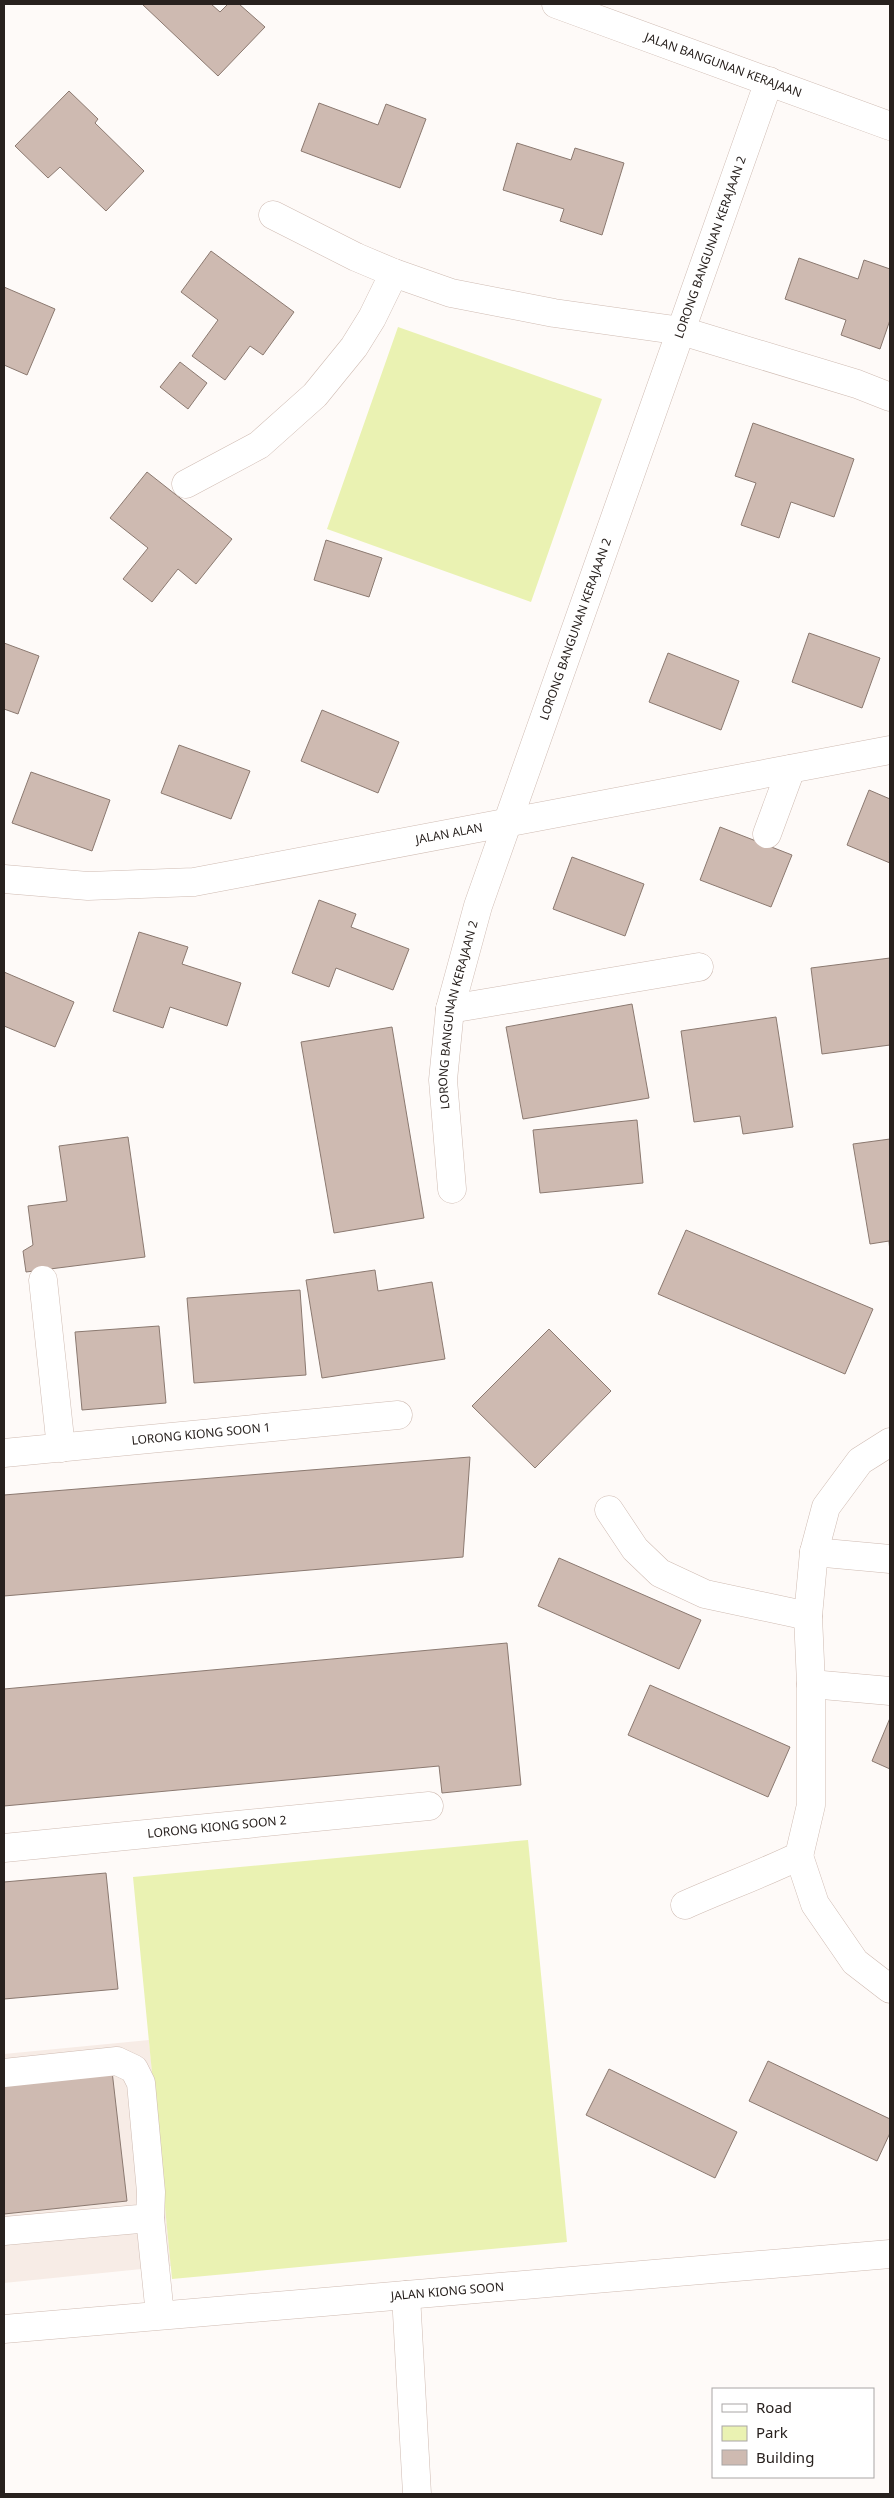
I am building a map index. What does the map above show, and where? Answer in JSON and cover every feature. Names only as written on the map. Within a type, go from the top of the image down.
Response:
[{"type":"street","name":"JALAN BANGUNAN KERAJAAN","points":[[556,4],[890,126]]},
{"type":"street","name":"LORONG BANGUNAN KERAJAAN 2","points":[[452,1189],[443,1080],[450,1009],[478,906],[769,81]]},
{"type":"street","points":[[273,215],[326,244],[394,273],[451,293],[535,310],[682,331],[857,384],[890,397]]},
{"type":"street","points":[[186,484],[259,445],[315,395],[354,347],[372,318],[394,273]]},
{"type":"street","name":"JALAN ALAN","points":[[4,879],[88,886],[194,882],[890,750]]},
{"type":"street","points":[[767,834],[791,769]]},
{"type":"street","points":[[450,1009],[698,967]]},
{"type":"street","points":[[44,1280],[61,1448]]},
{"type":"street","name":"LORONG KIONG SOON 1","points":[[4,1453],[398,1415]]},
{"type":"street","points":[[890,1442],[860,1461],[826,1507],[814,1552],[808,1616],[811,1684],[811,1805],[799,1856],[815,1904],[856,1962],[890,1989]]},
{"type":"street","points":[[609,1510],[635,1549],[660,1574],[705,1594],[808,1616]]},
{"type":"street","points":[[814,1552],[890,1559]]},
{"type":"street","points":[[811,1684],[890,1691]]},
{"type":"street","name":"LORONG KIONG SOON 2","points":[[4,1848],[429,1806]]},
{"type":"street","points":[[685,1905],[722,1888],[758,1876],[799,1856]]},
{"type":"street","points":[[4,2072],[117,2061],[134,2069],[141,2083],[151,2192],[150,2218],[160,2315]]},
{"type":"street","points":[[4,2231],[150,2218]]},
{"type":"street","name":"JALAN KIONG SOON","points":[[4,2329],[890,2254]]},
{"type":"street","points":[[406,2295],[417,2494]]},
{"type":"shaded area","points":[[149,2040],[171,2266],[4,2283],[4,2054]]},
{"type":"green space","points":[[398,327],[602,399],[531,602],[327,529]]},
{"type":"green space","points":[[528,1840],[567,2242],[172,2279],[133,1877]]},
{"type":"building","points":[[142,4],[211,4],[220,12],[228,4],[239,4],[265,27],[218,76]]},
{"type":"building","points":[[69,91],[98,119],[95,123],[144,171],[106,211],[60,167],[48,178],[15,146]]},
{"type":"building","points":[[319,103],[378,125],[386,104],[426,119],[400,188],[301,151]]},
{"type":"building","points":[[517,143],[571,160],[575,148],[624,163],[602,235],[560,221],[564,209],[503,190]]},
{"type":"building","points":[[211,251],[294,312],[263,355],[250,346],[225,380],[192,356],[218,320],[181,292]]},
{"type":"building","points":[[799,258],[858,279],[864,260],[890,269],[890,320],[880,349],[841,335],[846,320],[785,299]]},
{"type":"building","points":[[4,287],[55,309],[27,375],[4,365]]},
{"type":"building","points":[[180,362],[207,383],[188,409],[160,387]]},
{"type":"building","points":[[753,423],[854,459],[834,517],[791,502],[779,538],[741,525],[756,483],[735,476]]},
{"type":"building","points":[[147,472],[232,539],[196,584],[178,569],[152,602],[123,579],[148,548],[110,518]]},
{"type":"building","points":[[326,540],[382,558],[369,597],[314,580]]},
{"type":"building","points":[[809,633],[880,658],[862,708],[792,682]]},
{"type":"building","points":[[4,643],[39,656],[18,714],[4,709]]},
{"type":"building","points":[[668,653],[739,681],[721,730],[649,702]]},
{"type":"building","points":[[322,710],[399,742],[378,793],[301,761]]},
{"type":"building","points":[[179,745],[250,771],[231,819],[161,793]]},
{"type":"building","points":[[31,772],[110,800],[92,851],[12,823]]},
{"type":"building","points":[[869,790],[890,799],[890,863],[847,845]]},
{"type":"building","points":[[720,827],[792,855],[771,907],[700,880]]},
{"type":"building","points":[[572,857],[644,884],[625,936],[553,909]]},
{"type":"building","points":[[319,900],[356,914],[351,927],[409,949],[393,990],[336,968],[329,987],[292,973]]},
{"type":"building","points":[[139,932],[188,947],[182,964],[241,983],[227,1026],[170,1007],[163,1028],[113,1011]]},
{"type":"building","points":[[890,958],[890,1045],[822,1054],[811,968]]},
{"type":"building","points":[[4,972],[74,1002],[55,1047],[4,1026]]},
{"type":"building","points":[[632,1004],[649,1098],[523,1119],[506,1027]]},
{"type":"building","points":[[776,1017],[793,1127],[743,1134],[740,1116],[694,1122],[681,1031]]},
{"type":"building","points":[[392,1027],[424,1218],[334,1233],[301,1042]]},
{"type":"building","points":[[637,1120],[643,1183],[540,1193],[533,1130]]},
{"type":"building","points":[[128,1137],[145,1257],[26,1272],[23,1251],[33,1245],[28,1206],[67,1201],[59,1146]]},
{"type":"building","points":[[890,1139],[890,1252],[889,1241],[870,1244],[853,1144]]},
{"type":"building","points":[[686,1230],[873,1309],[845,1374],[658,1294]]},
{"type":"building","points":[[375,1270],[378,1291],[432,1282],[445,1359],[322,1378],[306,1280]]},
{"type":"building","points":[[300,1290],[306,1375],[194,1383],[187,1298]]},
{"type":"building","points":[[159,1326],[166,1403],[82,1410],[75,1332]]},
{"type":"building","points":[[549,1329],[611,1391],[535,1468],[472,1406]]},
{"type":"building","points":[[470,1457],[463,1557],[4,1596],[4,1495]]},
{"type":"building","points":[[559,1558],[701,1620],[679,1669],[538,1606]]},
{"type":"building","points":[[507,1643],[521,1785],[442,1793],[439,1766],[4,1806],[4,1689]]},
{"type":"building","points":[[650,1685],[790,1747],[768,1797],[628,1735]]},
{"type":"building","points":[[890,1718],[890,1769],[872,1761]]},
{"type":"building","points":[[106,1873],[118,1989],[4,1999],[4,1882]]},
{"type":"building","points":[[768,2061],[890,2119],[890,2133],[877,2161],[749,2101]]},
{"type":"building","points":[[609,2069],[737,2132],[715,2178],[586,2115]]},
{"type":"building","points":[[112,2071],[127,2201],[4,2214],[4,2083]]}]
